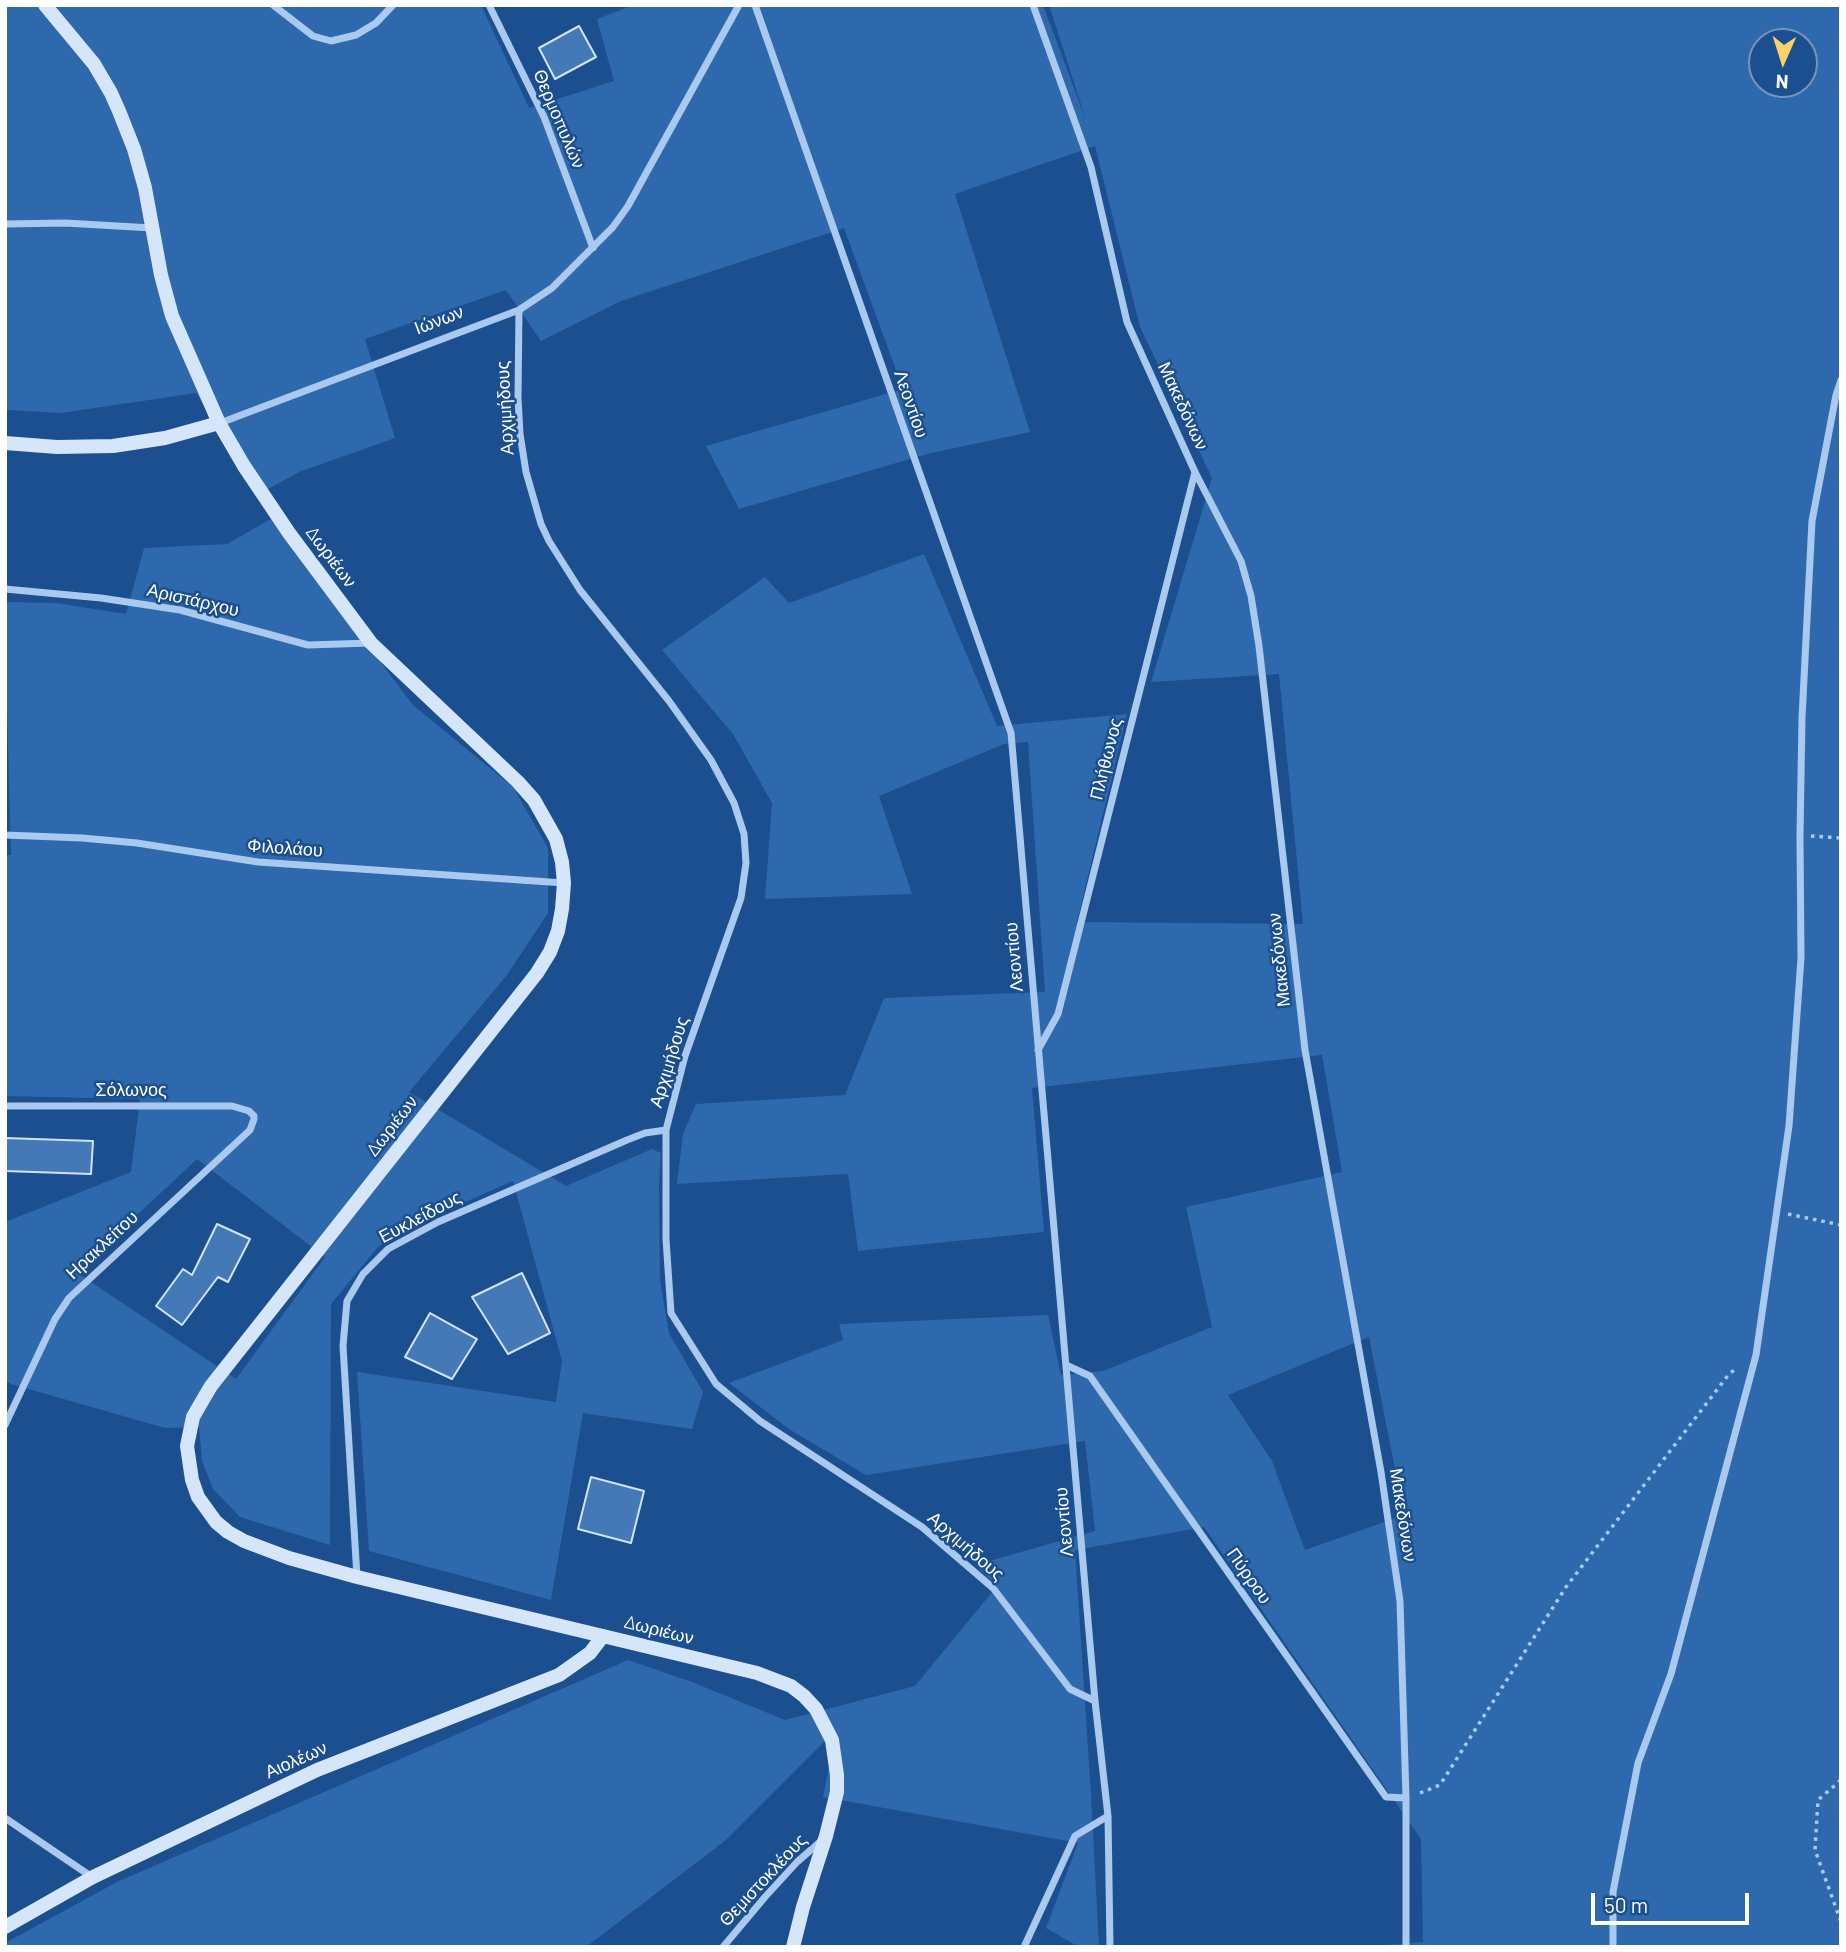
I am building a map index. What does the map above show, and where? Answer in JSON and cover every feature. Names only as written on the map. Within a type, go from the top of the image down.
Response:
[{"type":"street","name":"Δωριέων","points":[[46,5],[94,64],[127,129],[141,170],[161,275],[172,316],[219,423],[244,466],[289,533],[371,643],[534,800],[556,839],[562,862],[564,883],[558,930],[550,952],[537,973],[211,1386],[193,1417],[187,1446],[192,1480],[198,1497],[216,1522],[244,1541],[265,1550],[357,1577],[757,1673],[790,1686],[804,1696],[816,1709],[832,1740],[836,1756],[837,1792],[793,1947]]},
{"type":"street","points":[[273,5],[313,36],[331,41],[356,35],[376,23],[393,5]]},
{"type":"street","name":"Θερμοπυλών","points":[[489,5],[544,117],[593,248]]},
{"type":"street","name":"Ιώνων","points":[[5,443],[57,447],[113,446],[165,438],[219,423],[519,310],[552,288],[613,227],[628,206],[739,5]]},
{"type":"street","name":"Λεοντίου","points":[[755,5],[1010,733],[1095,1701],[1108,1816],[1110,1947]]},
{"type":"street","name":"Μακεδόνων","points":[[1033,5],[1091,167],[1127,322],[1195,472],[1241,561],[1251,596],[1305,1050],[1381,1472],[1400,1601],[1406,1798],[1406,1947]]},
{"type":"street","points":[[5,224],[65,223],[153,228]]},
{"type":"street","name":"Αρχιμήδους","points":[[519,310],[520,434],[526,472],[541,524],[580,590],[669,701],[711,760],[734,803],[744,834],[746,863],[741,898],[685,1056],[666,1130],[666,1239],[671,1313],[716,1384],[760,1421],[922,1527],[993,1588],[1070,1689],[1095,1701]]},
{"type":"street","points":[[1613,1947],[1612,1892],[1638,1763],[1671,1674],[1756,1355],[1777,1212],[1789,1126],[1801,958],[1802,718],[1812,521],[1841,380]]},
{"type":"street","name":"Πλήθωνος","points":[[1038,1050],[1058,1014],[1195,472]]},
{"type":"street","name":"Αριστάρχου","points":[[5,589],[101,598],[169,608],[308,645],[371,643]]},
{"type":"street","name":"Φιλολάου","points":[[5,835],[137,843],[258,862],[564,883]]},
{"type":"street","name":"Σόλωνος","points":[[5,1106],[232,1106],[245,1109],[254,1116]]},
{"type":"street","name":"Ηρακλείτου","points":[[5,1425],[55,1319],[69,1298],[250,1130],[254,1116]]},
{"type":"street","name":"Ευκλείδους","points":[[357,1577],[343,1346],[347,1301],[358,1280],[388,1249],[438,1222],[627,1140],[645,1133],[666,1130]]},
{"type":"street","name":"Πύρρου","points":[[1066,1365],[1090,1376],[1386,1797],[1406,1798]]},
{"type":"street","name":"Αιολέων","points":[[5,1927],[93,1877],[317,1770],[559,1675],[581,1661],[603,1636]]},
{"type":"street","points":[[1024,1947],[1075,1836],[1108,1816]]},
{"type":"street","points":[[5,1818],[93,1877]]},
{"type":"street","name":"Θεμιστοκλέους","points":[[723,1947],[765,1897],[826,1836]]},
{"type":"path","points":[[1800,836],[1841,838]]},
{"type":"path","points":[[1777,1212],[1841,1225]]},
{"type":"path","points":[[1406,1798],[1440,1785],[1566,1587],[1728,1374],[1756,1355]]},
{"type":"path","points":[[1841,1780],[1818,1800],[1815,1850],[1841,1922]]},
{"type":"shaded area","points":[[5,5],[481,5],[529,108],[614,81],[597,19],[634,5],[1043,5],[1086,120],[1049,5],[1841,5],[1841,1947],[1359,1947],[1423,1942],[1421,1839],[1204,1527],[1075,1550],[1099,1947],[1079,1947],[1046,1928],[1078,1843],[823,1797],[829,1766],[827,1739],[726,1840],[586,1947],[5,1947],[5,1943],[117,1882],[628,1660],[692,1682],[785,1720],[915,1686],[997,1586],[975,1565],[1095,1531],[1085,1441],[866,1475],[789,1429],[729,1383],[843,1340],[839,1324],[1048,1315],[1061,1375],[1103,1371],[1212,1327],[1186,1207],[1342,1172],[1322,1055],[1032,1088],[1044,1232],[858,1251],[848,1174],[677,1184],[683,1134],[696,1104],[845,1095],[884,998],[1045,992],[1028,742],[1004,744],[879,796],[912,894],[765,899],[772,803],[733,734],[662,650],[765,577],[789,603],[924,554],[997,726],[1127,714],[1077,922],[1303,924],[1279,674],[1151,682],[1212,478],[1140,327],[1095,146],[955,194],[1030,432],[927,454],[739,509],[706,446],[903,389],[844,228],[621,301],[541,341],[506,290],[365,339],[395,438],[299,472],[261,493],[196,393],[61,413],[5,410]],"holes":[[[1369,1337],[1404,1515],[1305,1550],[1272,1461],[1228,1395]]]},
{"type":"shaded area","points":[[276,516],[339,607],[413,705],[513,787],[548,848],[548,913],[507,975],[409,1092],[566,1186],[652,1149],[661,1153],[660,1281],[669,1333],[703,1392],[692,1429],[583,1413],[551,1600],[369,1551],[357,1372],[556,1402],[562,1361],[513,1181],[404,1229],[378,1247],[331,1304],[330,1545],[240,1517],[213,1489],[202,1461],[199,1427],[165,1428],[11,1384],[5,1380],[5,1222],[131,1172],[140,1099],[5,1096],[5,855],[11,855],[5,712],[5,602],[56,603],[126,614],[144,548],[227,544]],"holes":[[[197,1159],[325,1257],[236,1379],[76,1272]]]},
{"type":"building","points":[[579,26],[596,57],[555,79],[539,48]]},
{"type":"building","points":[[5,1138],[93,1141],[91,1174],[5,1171]]},
{"type":"building","points":[[217,1224],[250,1239],[228,1282],[218,1277],[182,1325],[156,1306],[183,1269],[192,1275]]},
{"type":"building","points":[[522,1273],[550,1333],[508,1354],[472,1297]]},
{"type":"building","points":[[430,1313],[477,1339],[452,1379],[405,1357]]},
{"type":"building","points":[[591,1477],[644,1491],[631,1543],[578,1529]]}]
